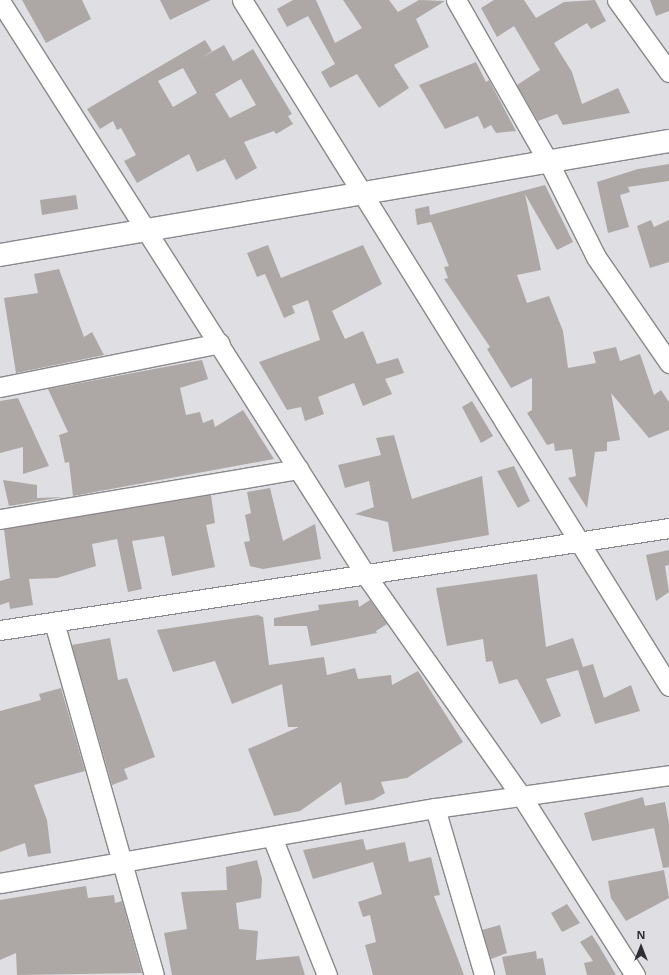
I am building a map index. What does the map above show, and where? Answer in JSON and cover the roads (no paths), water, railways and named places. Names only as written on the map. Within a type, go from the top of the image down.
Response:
[{"type":"street","points":[[242,0],[669,686]]},
{"type":"street","points":[[456,0],[548,161],[596,257],[669,363]]},
{"type":"street","points":[[617,0],[669,72]]},
{"type":"street","points":[[0,1],[220,343],[365,574],[522,797],[635,975]]},
{"type":"street","points":[[0,255],[669,141]]},
{"type":"street","points":[[0,388],[220,343]]},
{"type":"street","points":[[0,519],[299,469]]},
{"type":"street","points":[[0,630],[577,540],[669,528]]},
{"type":"street","points":[[54,622],[154,975]]},
{"type":"street","points":[[0,883],[122,864],[435,808],[522,797],[669,775]]},
{"type":"street","points":[[435,808],[484,975]]},
{"type":"street","points":[[272,836],[327,975]]}]
